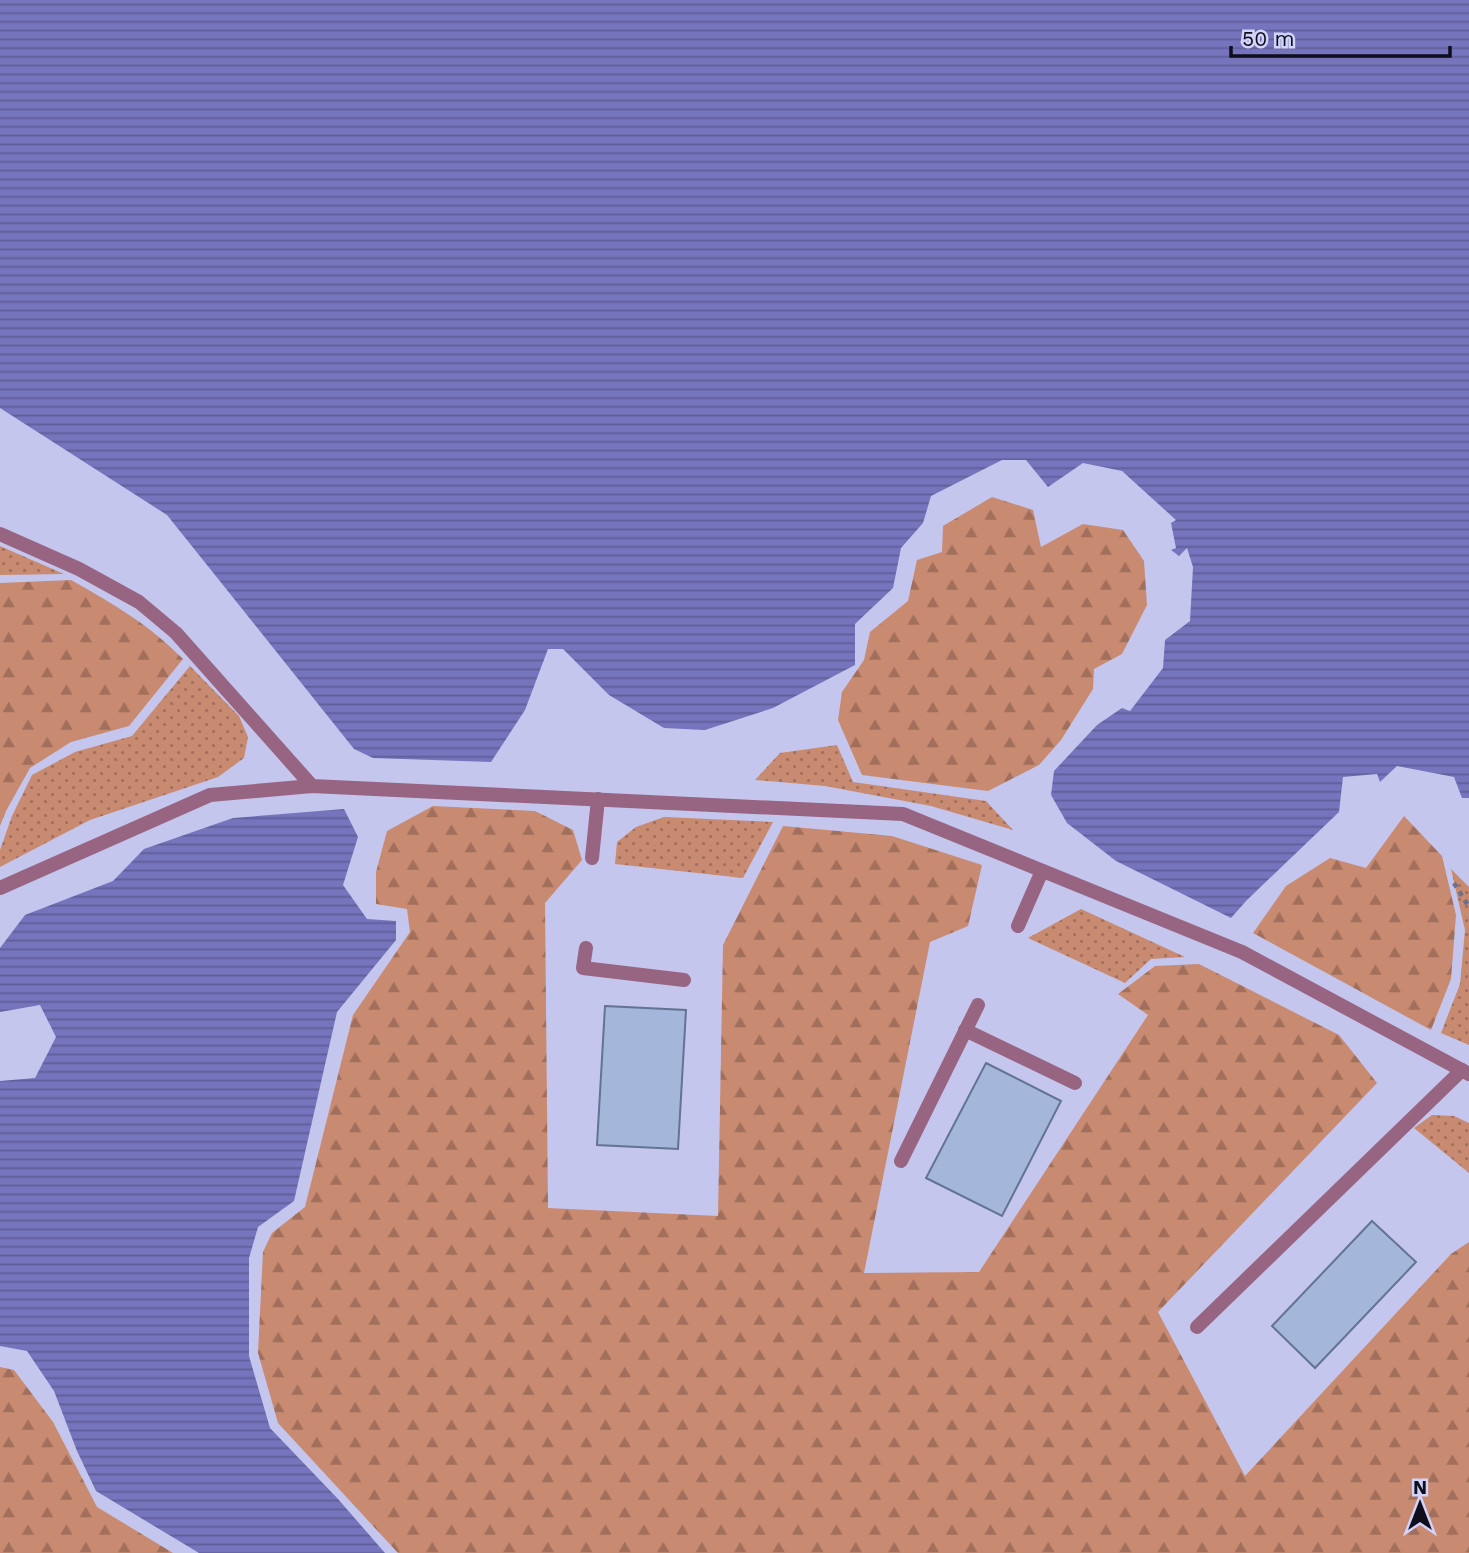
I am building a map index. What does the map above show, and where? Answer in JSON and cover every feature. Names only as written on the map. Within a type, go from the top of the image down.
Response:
[{"type":"street","points":[[0,534],[79,569],[139,601],[176,633],[312,786]]},
{"type":"street","points":[[0,888],[210,794],[312,786],[903,814],[1242,952],[1465,1072],[1197,1327]]},
{"type":"street","points":[[592,858],[598,799]]},
{"type":"street","points":[[1018,926],[1042,871]]},
{"type":"street","points":[[586,948],[583,968],[684,980]]},
{"type":"street","points":[[901,1161],[978,1004]]},
{"type":"street","points":[[965,1030],[1075,1083]]},
{"type":"path","points":[[1454,883],[1469,907]]},
{"type":"green space","points":[[992,497],[1033,510],[1041,547],[1083,524],[1123,530],[1144,561],[1147,605],[1122,654],[1094,669],[1093,689],[1061,740],[1039,765],[988,791],[862,775],[838,720],[842,692],[864,660],[870,632],[908,601],[917,560],[942,552],[943,526]]},
{"type":"green space","points":[[0,546],[64,574],[0,575]]},
{"type":"green space","points":[[71,580],[143,625],[183,659],[129,726],[71,742],[30,768],[0,826],[0,583]]},
{"type":"green space","points":[[190,666],[239,716],[248,737],[244,758],[218,777],[90,820],[0,867],[0,850],[12,816],[32,775],[75,752],[132,736]]},
{"type":"green space","points":[[837,745],[853,782],[986,801],[1013,830],[931,806],[825,786],[755,780],[780,753]]},
{"type":"green space","points":[[433,806],[535,811],[573,830],[582,860],[545,903],[548,1208],[718,1216],[723,945],[783,826],[892,836],[982,865],[968,926],[930,942],[864,1273],[979,1272],[1148,1015],[1118,994],[1155,966],[1199,964],[1339,1035],[1377,1083],[1158,1312],[1245,1476],[1451,1254],[1469,1242],[1469,1553],[398,1553],[278,1423],[258,1353],[263,1252],[272,1233],[305,1207],[353,1015],[410,932],[407,909],[376,904],[376,872],[387,831]]},
{"type":"green space","points":[[1404,816],[1442,856],[1456,915],[1451,979],[1431,1030],[1253,933],[1286,886],[1330,858],[1366,868]]},
{"type":"green space","points":[[664,817],[773,822],[743,878],[615,864],[617,842],[636,827]]},
{"type":"green space","points":[[1451,869],[1469,887],[1469,1045],[1441,1033],[1460,984],[1465,930]]},
{"type":"green space","points":[[1081,909],[1185,957],[1151,959],[1125,983],[1028,938]]},
{"type":"green space","points":[[1432,1115],[1454,1116],[1469,1123],[1469,1173],[1414,1128]]},
{"type":"green space","points":[[0,1367],[14,1370],[53,1422],[97,1507],[173,1553],[0,1553]]},
{"type":"shaded area","points":[[0,0],[1469,0],[1469,798],[1462,798],[1454,777],[1397,766],[1380,782],[1377,774],[1343,777],[1339,812],[1231,918],[1116,861],[1067,823],[1051,795],[1054,771],[1097,725],[1122,708],[1130,711],[1163,668],[1165,640],[1190,621],[1193,567],[1187,548],[1179,556],[1171,550],[1176,548],[1171,523],[1176,520],[1122,471],[1083,463],[1048,487],[1026,460],[1002,460],[931,496],[923,523],[901,548],[893,588],[855,624],[855,665],[773,708],[705,730],[664,728],[609,695],[563,649],[548,649],[525,710],[491,762],[373,758],[354,749],[167,515],[0,408]]},
{"type":"shaded area","points":[[344,809],[358,837],[343,885],[367,919],[396,921],[396,940],[337,1012],[294,1201],[258,1227],[249,1258],[249,1356],[270,1428],[385,1553],[199,1553],[96,1491],[54,1391],[27,1351],[0,1346],[0,1081],[35,1078],[56,1037],[40,1005],[0,1012],[0,948],[25,915],[113,881],[144,849],[233,818]]},
{"type":"building","points":[[605,1006],[686,1010],[678,1149],[597,1145]]},
{"type":"building","points":[[986,1063],[1061,1101],[1002,1216],[926,1178]]},
{"type":"building","points":[[1372,1221],[1416,1262],[1315,1368],[1272,1326]]}]
